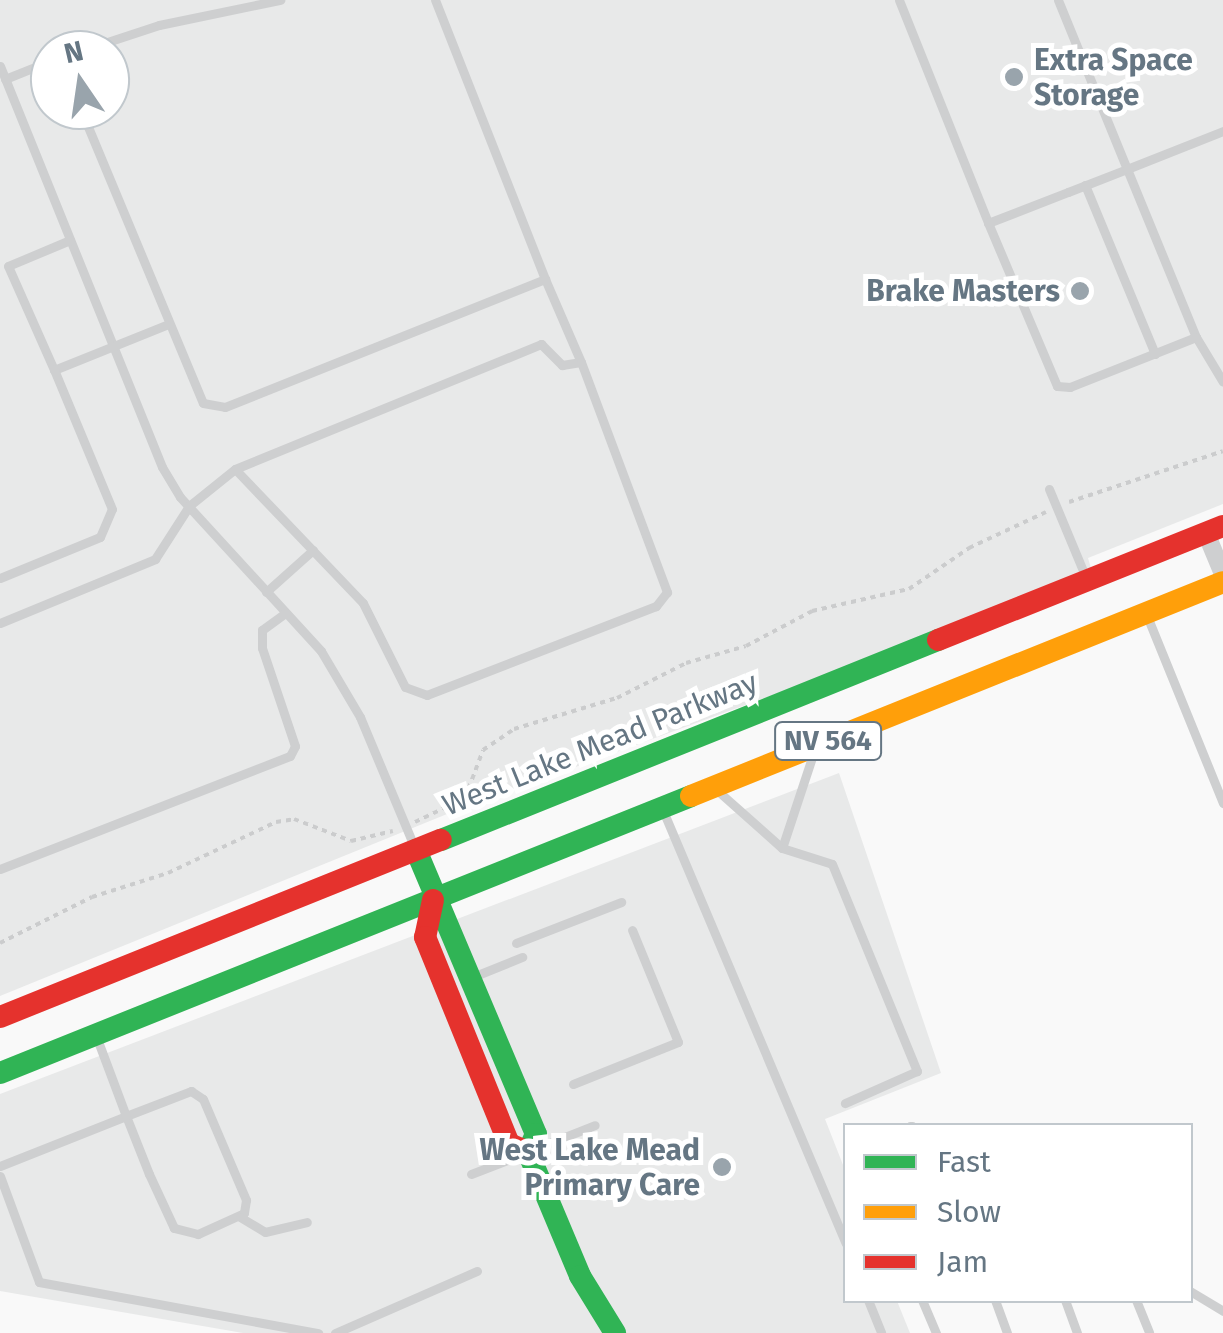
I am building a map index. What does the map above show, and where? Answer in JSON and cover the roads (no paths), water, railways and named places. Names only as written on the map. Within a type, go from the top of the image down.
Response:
[{"type":"main road","name":"West Lake Mead Parkway","points":[[0,1017],[1214,529]]},
{"type":"main road","name":"NV 564","points":[[0,1074],[1223,582]]},
{"type":"main road","points":[[416,850],[432,900],[451,924],[536,1134],[528,1152]]},
{"type":"main road","points":[[432,900],[425,937],[509,1144],[528,1152],[580,1276],[615,1333]]},
{"type":"street","points":[[1214,529],[1223,574]]},
{"type":"lane","points":[[130,34],[280,0]]},
{"type":"lane","points":[[235,468],[364,603],[405,686],[428,695],[656,606],[667,592],[581,362],[434,0]]},
{"type":"lane","points":[[900,0],[1057,386],[1070,387],[1196,338]]},
{"type":"lane","points":[[1058,0],[1196,338],[1223,382]]},
{"type":"lane","points":[[0,66],[162,466],[188,506],[320,652],[360,717],[416,850]]},
{"type":"lane","points":[[5,79],[30,69]]},
{"type":"lane","points":[[88,130],[166,324],[203,403],[225,406],[545,279]]},
{"type":"lane","points":[[988,223],[1223,131]]},
{"type":"lane","points":[[1086,185],[1155,354]]},
{"type":"lane","points":[[0,578],[100,538],[112,509],[54,370],[4,267],[70,240]]},
{"type":"lane","points":[[54,370],[166,324]]},
{"type":"lane","points":[[0,623],[154,559],[188,506],[235,468],[541,344],[562,365],[581,362]]},
{"type":"lane","points":[[1049,490],[1087,580]]},
{"type":"lane","points":[[266,592],[313,550]]},
{"type":"lane","points":[[0,870],[290,756],[296,746],[262,648],[262,630],[285,613]]},
{"type":"lane","points":[[1146,613],[1223,803]]},
{"type":"lane","points":[[782,848],[816,746]]},
{"type":"lane","points":[[713,787],[782,848],[832,864],[917,1071],[845,1103]]},
{"type":"lane","points":[[662,808],[843,1237]]},
{"type":"lane","points":[[516,943],[621,902]]},
{"type":"lane","points":[[573,1084],[678,1042],[632,930]]},
{"type":"lane","points":[[472,978],[522,958]]},
{"type":"lane","points":[[0,1166],[126,1116],[198,1093],[246,1200],[240,1217],[198,1234],[174,1228],[126,1116],[96,1035]]},
{"type":"lane","points":[[471,1174],[595,1124]]},
{"type":"lane","points":[[0,1176],[39,1282],[318,1333]]},
{"type":"lane","points":[[240,1217],[265,1232],[307,1222]]},
{"type":"lane","points":[[334,1333],[477,1271]]},
{"type":"lane","points":[[1193,1294],[1223,1311]]},
{"type":"lane","points":[[869,1303],[881,1333]]},
{"type":"lane","points":[[923,1303],[936,1333]]},
{"type":"lane","points":[[996,1303],[1007,1333]]},
{"type":"lane","points":[[1065,1303],[1077,1333]]},
{"type":"lane","points":[[1137,1303],[1148,1333]]},
{"type":"place","name":"Extra Space Storage","points":[[1014,77]]},
{"type":"place","name":"Brake Masters","points":[[1080,291]]},
{"type":"place","name":"West Lake Mead Primary Care","points":[[722,1167]]}]
